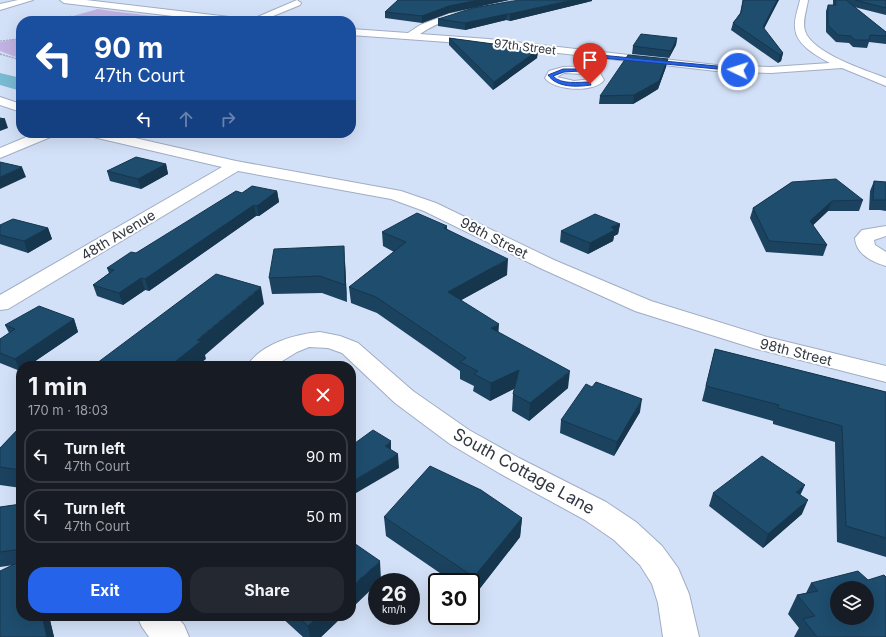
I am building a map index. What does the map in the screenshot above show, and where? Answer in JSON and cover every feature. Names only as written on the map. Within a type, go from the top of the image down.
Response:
[{"type":"street","points":[[0,7],[29,0]]},
{"type":"street","points":[[64,0],[197,16]]},
{"type":"street","points":[[411,36],[423,27],[446,18],[528,0]]},
{"type":"street","points":[[804,0],[799,29],[803,37],[811,45],[843,66],[886,82]]},
{"type":"street","points":[[266,16],[297,3]]},
{"type":"street","name":"97th Street","points":[[356,32],[488,42],[591,55],[751,70],[843,66]]},
{"type":"street","points":[[578,70],[591,55]]},
{"type":"street","points":[[0,101],[16,106]]},
{"type":"street","points":[[0,153],[36,138]]},
{"type":"street","name":"98th Street","points":[[116,138],[236,166],[395,195],[430,206],[547,264],[643,306],[761,343],[886,374]]},
{"type":"street","name":"48th Avenue","points":[[0,304],[236,166]]},
{"type":"street","points":[[886,231],[869,234],[864,238],[864,243],[868,249],[886,260]]},
{"type":"street","name":"South Cottage Lane","points":[[266,361],[282,349],[296,342],[326,340],[345,346],[422,411],[456,435],[501,462],[581,502],[614,521],[640,544],[662,571],[676,606],[682,637]]},
{"type":"street","points":[[158,621],[171,637]]},
{"type":"path","points":[[0,41],[16,39]]},
{"type":"path","points":[[0,54],[16,59]]},
{"type":"shaded area","points":[[98,9],[153,16],[73,16]]},
{"type":"shaded area","points":[[16,39],[16,57],[0,51],[0,42]]},
{"type":"water","points":[[0,73],[16,77],[16,90],[0,85]]},
{"type":"building","points":[[398,0],[479,0],[449,6],[422,16],[385,12]]},
{"type":"building","points":[[519,0],[571,0],[465,23],[438,19],[473,8]]},
{"type":"building","points":[[743,0],[777,0],[763,27],[783,53],[780,55],[733,23],[741,13]]},
{"type":"building","points":[[835,0],[846,0],[886,32],[886,36],[870,35],[869,40],[855,40],[851,36],[838,35],[828,25],[828,5],[836,5]]},
{"type":"building","points":[[855,0],[886,0],[886,8]]},
{"type":"building","points":[[641,34],[677,38],[671,51],[633,46]]},
{"type":"building","points":[[449,38],[538,50],[494,82]]},
{"type":"building","points":[[628,55],[668,59],[659,81],[634,95],[600,96]]},
{"type":"building","points":[[136,157],[166,164],[138,179],[107,171]]},
{"type":"building","points":[[0,162],[22,167],[0,177]]},
{"type":"building","points":[[836,179],[863,200],[832,201],[810,221],[827,245],[769,241],[753,208],[792,182]]},
{"type":"building","points":[[874,181],[886,182],[886,200],[873,200]]},
{"type":"building","points":[[252,186],[277,191],[257,206],[254,205],[145,279],[141,278],[119,293],[93,285],[114,270],[107,268],[131,252],[136,253],[236,191],[242,193]]},
{"type":"building","points":[[417,213],[447,226],[444,228],[508,259],[448,292],[499,324],[491,328],[570,371],[530,403],[513,394],[519,370],[491,383],[474,374],[478,371],[460,362],[466,358],[376,297],[349,287],[406,242],[382,232]]},
{"type":"building","points":[[595,214],[620,224],[611,227],[615,230],[590,243],[561,231]]},
{"type":"building","points":[[13,219],[48,228],[24,241],[0,235],[0,225]]},
{"type":"building","points":[[344,246],[345,285],[320,276],[269,278],[274,249]]},
{"type":"building","points":[[216,274],[261,287],[197,340],[201,341],[176,361],[100,361]]},
{"type":"building","points":[[39,306],[74,319],[15,359],[0,353],[0,339],[15,329],[5,325]]},
{"type":"building","points":[[715,349],[886,392],[886,538],[846,526],[842,426],[778,408],[779,405],[706,386]]},
{"type":"building","points":[[596,382],[642,399],[617,442],[561,420],[586,384],[592,387]]},
{"type":"building","points":[[373,430],[391,441],[385,446],[398,454],[356,479],[356,442]]},
{"type":"building","points":[[16,431],[16,469],[0,467],[0,448]]},
{"type":"building","points":[[762,456],[805,485],[796,492],[808,500],[768,534],[713,493]]},
{"type":"building","points":[[430,466],[481,490],[522,518],[477,573],[468,573],[384,517]]},
{"type":"building","points":[[16,505],[16,550],[0,552],[0,507]]},
{"type":"building","points":[[356,544],[380,561],[356,583]]},
{"type":"building","points":[[16,563],[16,621],[43,621],[47,637],[0,637],[0,571]]},
{"type":"building","points":[[858,571],[868,580],[884,575],[886,577],[886,637],[817,637],[803,619],[815,616],[797,595],[818,591],[811,583]]},
{"type":"building","points":[[302,621],[314,621],[308,626]]},
{"type":"route","points":[[590,84],[566,84],[554,80],[551,78],[551,75],[557,71],[578,70],[591,55],[738,70]]}]
